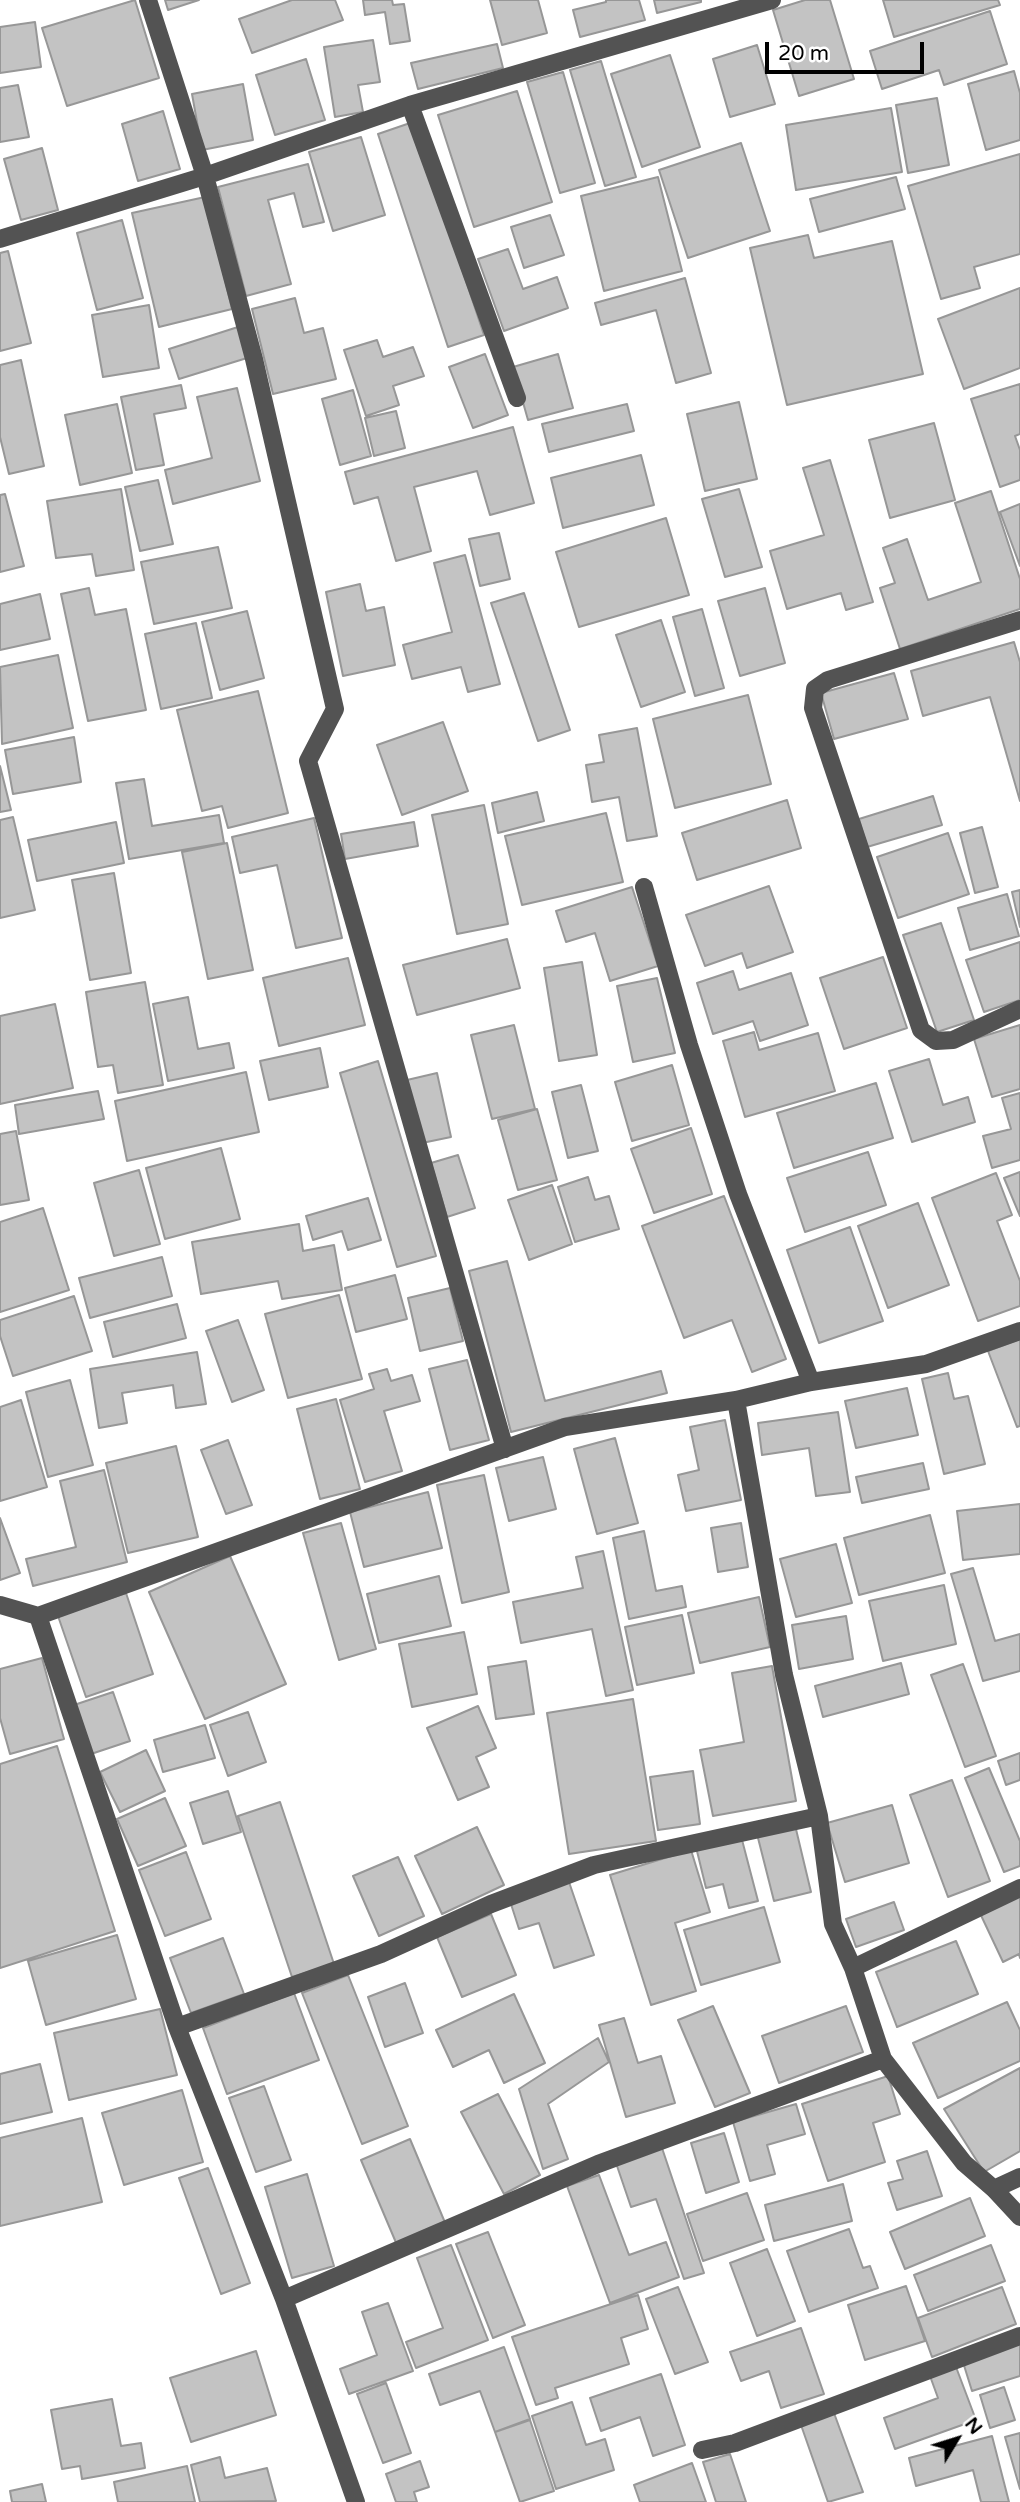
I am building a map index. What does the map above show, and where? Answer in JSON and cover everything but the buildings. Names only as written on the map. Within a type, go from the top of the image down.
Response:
[{"type":"street","points":[[148,0],[205,176],[260,384],[335,709],[308,761],[505,1449]]},
{"type":"street","points":[[0,239],[205,176],[410,105],[772,0]]},
{"type":"street","points":[[410,105],[517,398]]},
{"type":"street","points":[[1020,620],[828,680],[815,690],[813,708],[921,1030],[936,1041],[954,1040],[1020,1009]]},
{"type":"street","points":[[644,887],[689,1045],[738,1194],[811,1382]]},
{"type":"street","points":[[0,1605],[38,1616],[565,1427],[736,1400],[811,1382],[926,1363],[1020,1331]]},
{"type":"street","points":[[736,1400],[784,1675],[819,1816],[833,1924],[853,1968],[883,2059],[964,2164],[994,2189],[1020,2217]]},
{"type":"street","points":[[38,1616],[177,2027],[284,2299],[356,2502]]},
{"type":"street","points":[[177,2027],[381,1954],[491,1904],[594,1865],[819,1816]]},
{"type":"street","points":[[853,1968],[1020,1888]]},
{"type":"street","points":[[284,2299],[598,2164],[883,2059]]},
{"type":"street","points":[[994,2189],[1020,2177]]},
{"type":"street","points":[[702,2450],[735,2443],[1020,2336]]}]
